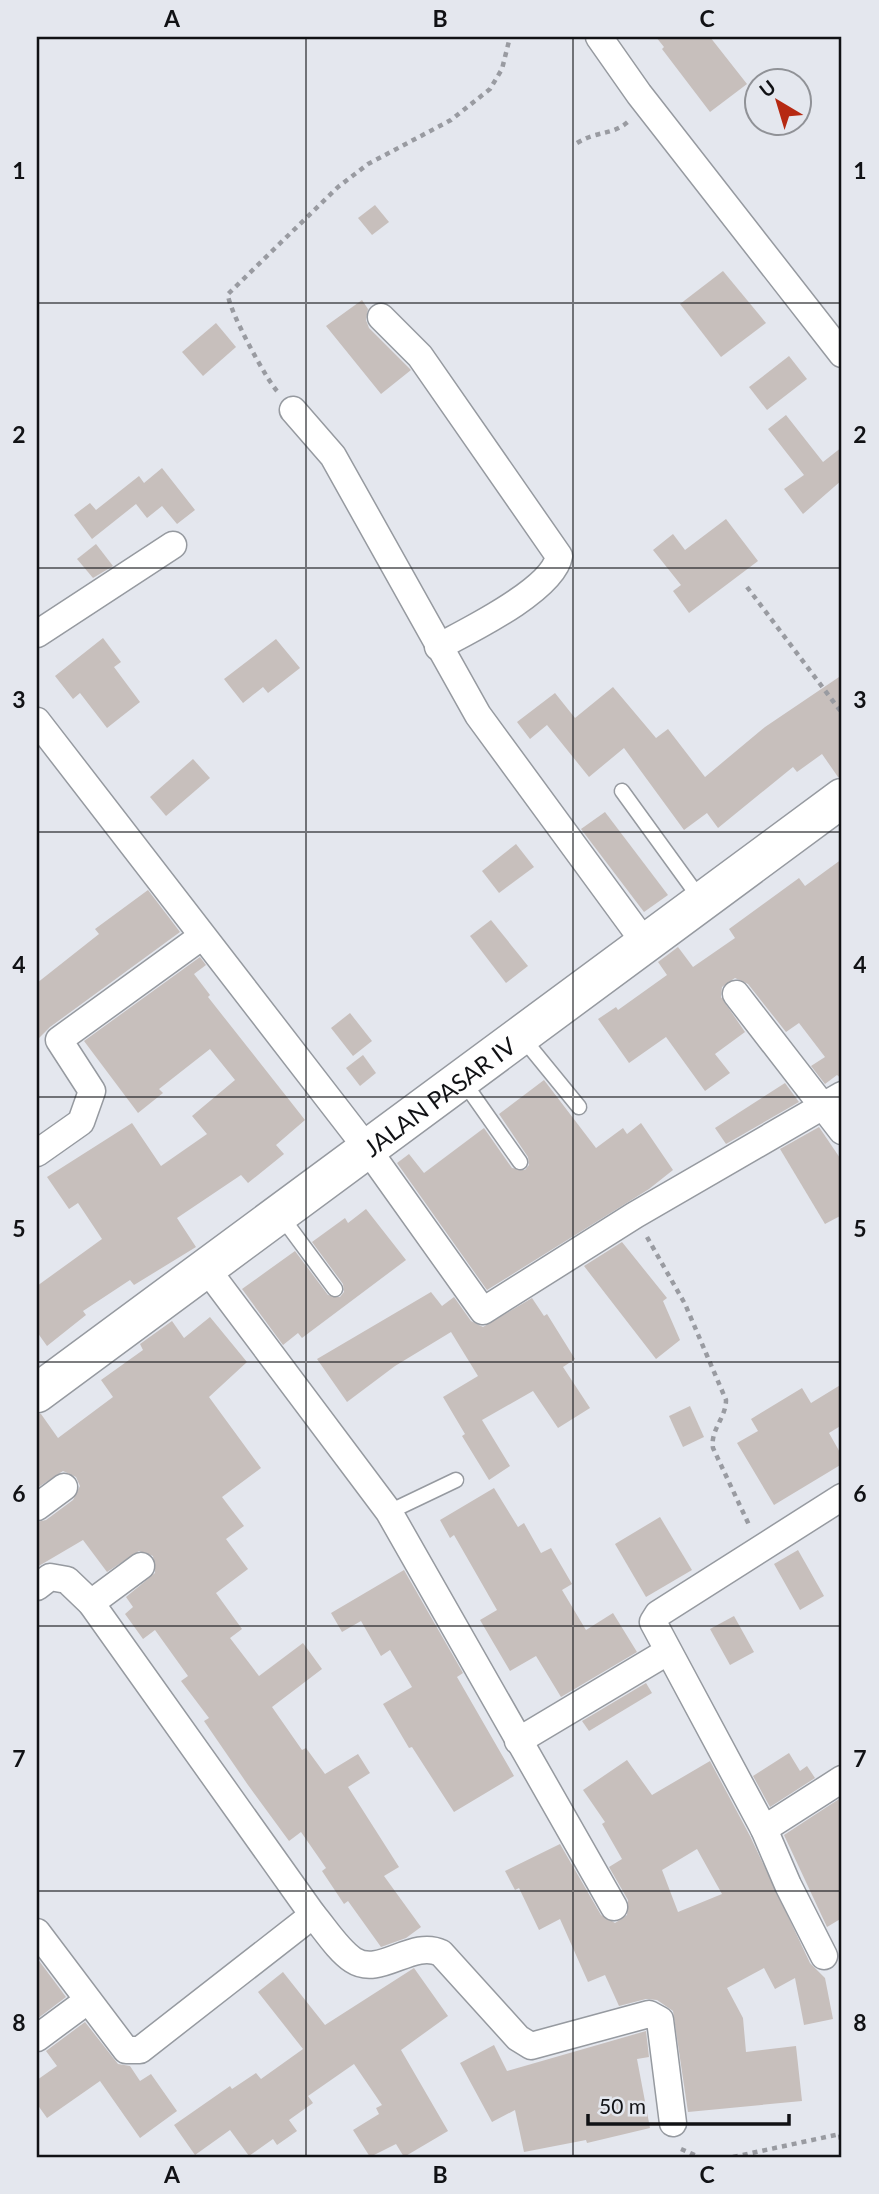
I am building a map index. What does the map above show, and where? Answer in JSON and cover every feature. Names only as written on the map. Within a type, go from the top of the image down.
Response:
[{"type":"street","points":[[599,37],[645,101],[842,354]]},
{"type":"street","points":[[381,317],[421,356],[559,556],[557,566],[550,576],[526,594],[478,626],[438,646]]},
{"type":"street","points":[[293,410],[333,456],[478,715],[645,943]]},
{"type":"street","points":[[37,634],[173,545]]},
{"type":"street","points":[[37,721],[201,937],[366,1147],[483,1311],[635,1215],[833,1100]]},
{"type":"street","name":"JALAN PASAR IV","points":[[37,1393],[460,1077],[842,798]]},
{"type":"street","points":[[37,1153],[82,1122],[92,1091],[59,1040],[201,937]]},
{"type":"street","points":[[736,994],[833,1100],[842,1131]]},
{"type":"street","points":[[206,1268],[389,1511],[614,1907]]},
{"type":"street","points":[[37,1507],[64,1487]]},
{"type":"street","points":[[824,1956],[788,1885],[764,1829],[653,1622],[658,1614],[842,1497]]},
{"type":"street","points":[[91,1603],[141,1566]]},
{"type":"street","points":[[37,1587],[50,1577],[67,1580],[91,1603],[313,1915],[354,1961],[374,1965],[418,1950],[432,1949],[441,1953],[518,2038],[531,2046],[649,2014],[660,2020],[673,2123]]},
{"type":"street","points":[[518,1741],[667,1652]]},
{"type":"street","points":[[764,1829],[842,1779]]},
{"type":"street","points":[[38,1935],[126,2050],[140,2050],[313,1915]]},
{"type":"street","points":[[37,2038],[87,2001]]},
{"type":"lane","points":[[622,791],[701,900]]},
{"type":"lane","points":[[520,1035],[579,1107]]},
{"type":"lane","points":[[460,1077],[520,1162]]},
{"type":"lane","points":[[278,1212],[335,1289]]},
{"type":"lane","points":[[389,1511],[456,1480]]},
{"type":"path","points":[[293,410],[266,378],[255,350],[228,303],[228,295],[348,179],[368,164],[432,132],[465,111],[490,89],[502,69],[510,37]]},
{"type":"path","points":[[576,143],[592,134],[617,131],[645,101]]},
{"type":"path","points":[[747,587],[842,713]]},
{"type":"path","points":[[635,1215],[685,1304],[726,1400],[725,1412],[712,1435],[713,1448],[760,1550]]},
{"type":"path","points":[[733,2157],[840,2134],[842,2149]]},
{"type":"building","points":[[656,37],[710,37],[742,78],[742,88],[710,112],[662,49],[664,47]]},
{"type":"building","points":[[375,205],[389,222],[372,235],[358,218]]},
{"type":"building","points":[[723,271],[766,323],[721,357],[680,304]]},
{"type":"building","points":[[362,300],[368,309],[366,320],[369,328],[411,370],[381,394],[326,326]]},
{"type":"building","points":[[216,323],[236,347],[203,376],[182,352]]},
{"type":"building","points":[[789,356],[807,379],[767,410],[749,387]]},
{"type":"building","points":[[786,415],[823,462],[842,447],[842,480],[803,514],[784,489],[804,475],[768,429]]},
{"type":"building","points":[[162,468],[195,510],[177,524],[162,506],[147,518],[136,504],[92,539],[74,515],[90,503],[96,510],[139,476],[144,483]]},
{"type":"building","points":[[726,519],[758,561],[689,613],[673,591],[681,585],[653,550],[673,534],[685,550]]},
{"type":"building","points":[[96,544],[113,566],[93,578],[77,559]]},
{"type":"building","points":[[103,638],[121,662],[114,667],[140,702],[107,728],[80,693],[73,699],[55,676]]},
{"type":"building","points":[[276,639],[300,668],[268,693],[263,687],[243,703],[224,679]]},
{"type":"building","points":[[842,675],[842,777],[838,777],[822,754],[797,772],[793,767],[718,828],[707,813],[684,830],[624,748],[589,777],[547,725],[530,739],[517,722],[555,693],[575,718],[613,687],[656,738],[668,729],[705,777],[765,727]]},
{"type":"building","points":[[193,759],[210,778],[166,816],[150,797]]},
{"type":"building","points":[[605,812],[668,895],[644,912],[581,829]]},
{"type":"building","points":[[516,844],[534,867],[499,893],[482,871]]},
{"type":"building","points":[[842,859],[842,1079],[837,1075],[825,1084],[811,1066],[825,1057],[799,1023],[786,1032],[748,984],[735,978],[722,987],[721,997],[745,1032],[715,1054],[730,1073],[705,1091],[666,1037],[629,1063],[598,1019],[616,1007],[618,1010],[667,975],[658,962],[678,947],[693,967],[735,938],[729,929],[799,878],[805,886]]},
{"type":"building","points":[[148,890],[180,932],[50,1027],[37,1040],[37,983],[99,934],[95,929]]},
{"type":"building","points":[[491,920],[528,966],[506,983],[470,936]]},
{"type":"building","points":[[200,957],[206,965],[194,974],[210,995],[208,997],[305,1120],[276,1145],[284,1154],[248,1183],[241,1175],[177,1218],[196,1247],[134,1285],[130,1280],[83,1311],[86,1315],[47,1346],[37,1332],[37,1286],[102,1239],[78,1203],[69,1209],[47,1177],[132,1123],[161,1166],[207,1134],[192,1116],[235,1080],[210,1049],[159,1089],[163,1093],[138,1113],[84,1041]]},
{"type":"building","points":[[350,1013],[372,1041],[353,1056],[331,1028]]},
{"type":"building","points":[[363,1055],[376,1073],[360,1086],[346,1068]]},
{"type":"building","points":[[544,1080],[596,1148],[623,1128],[627,1134],[641,1123],[673,1170],[649,1189],[487,1290],[397,1163],[409,1154],[424,1173],[484,1128],[512,1168],[525,1170],[529,1165],[528,1157],[499,1114]]},
{"type":"building","points":[[785,1083],[799,1102],[726,1144],[715,1128]]},
{"type":"building","points":[[819,1127],[842,1161],[842,1215],[825,1224],[780,1149]]},
{"type":"building","points":[[366,1209],[406,1260],[302,1338],[298,1333],[283,1345],[242,1289],[295,1251],[328,1295],[340,1297],[344,1292],[343,1284],[312,1242],[345,1218],[348,1223]]},
{"type":"building","points":[[622,1242],[667,1298],[663,1301],[680,1340],[656,1359],[584,1266]]},
{"type":"building","points":[[431,1292],[442,1306],[454,1297],[471,1321],[483,1327],[532,1298],[544,1316],[547,1314],[575,1359],[563,1367],[590,1408],[558,1428],[533,1391],[482,1420],[510,1466],[489,1480],[462,1436],[465,1434],[443,1397],[478,1376],[451,1332],[395,1366],[347,1402],[317,1359]]},
{"type":"building","points":[[210,1317],[247,1362],[209,1397],[261,1468],[222,1497],[244,1526],[226,1539],[248,1569],[216,1593],[242,1629],[230,1638],[259,1676],[303,1643],[322,1669],[272,1707],[302,1750],[306,1748],[325,1774],[358,1754],[370,1773],[348,1787],[399,1867],[384,1876],[421,1927],[406,1938],[381,1947],[348,1901],[344,1904],[322,1871],[326,1868],[301,1832],[289,1841],[248,1785],[204,1721],[209,1718],[181,1681],[188,1676],[155,1630],[143,1639],[125,1614],[133,1607],[126,1597],[155,1573],[153,1556],[139,1551],[107,1572],[83,1540],[37,1567],[37,1522],[46,1520],[73,1500],[80,1486],[76,1477],[63,1471],[37,1488],[37,1414],[41,1414],[58,1438],[113,1397],[101,1380],[143,1350],[140,1344],[172,1321],[184,1338]]},
{"type":"building","points":[[842,1384],[842,1425],[829,1433],[842,1456],[842,1464],[774,1505],[737,1443],[758,1431],[751,1419],[802,1388],[811,1403]]},
{"type":"building","points":[[690,1406],[704,1437],[683,1447],[669,1416]]},
{"type":"building","points":[[494,1488],[518,1527],[524,1523],[541,1553],[551,1548],[572,1584],[562,1590],[586,1630],[613,1613],[637,1652],[561,1697],[536,1656],[510,1671],[480,1620],[497,1610],[454,1535],[450,1538],[440,1520]]},
{"type":"building","points":[[660,1517],[692,1570],[646,1597],[615,1544]]},
{"type":"building","points":[[798,1550],[824,1596],[800,1610],[774,1564]]},
{"type":"building","points":[[404,1570],[463,1673],[457,1677],[514,1776],[454,1812],[412,1747],[409,1748],[383,1704],[412,1687],[390,1650],[381,1656],[361,1621],[342,1632],[331,1613]]},
{"type":"building","points":[[734,1616],[754,1652],[730,1665],[710,1629]]},
{"type":"building","points":[[646,1683],[652,1693],[589,1731],[582,1721]]},
{"type":"building","points":[[789,1753],[800,1771],[807,1766],[815,1778],[770,1807],[753,1776]]},
{"type":"building","points":[[627,1760],[652,1795],[710,1761],[750,1836],[810,1963],[825,1978],[833,2019],[804,2025],[795,1978],[775,1989],[764,1968],[727,1988],[743,2018],[746,2052],[796,2046],[802,2101],[688,2112],[673,2011],[657,2000],[646,1999],[619,2006],[605,1975],[588,1982],[560,1919],[539,1930],[519,1888],[515,1890],[505,1871],[560,1844],[601,1915],[615,1923],[627,1915],[628,1900],[609,1867],[622,1859],[602,1824],[605,1822],[583,1790]],"holes":[[[697,1849],[722,1894],[678,1912],[662,1870]]]},
{"type":"building","points":[[839,1799],[842,1805],[842,1918],[827,1927],[784,1835]]},
{"type":"building","points":[[37,1958],[66,1997],[37,2019]]},
{"type":"building","points":[[414,1968],[448,2016],[401,2050],[448,2131],[404,2157],[396,2144],[370,2157],[353,2130],[379,2114],[376,2108],[382,2105],[354,2064],[308,2096],[313,2103],[289,2120],[297,2131],[277,2145],[273,2139],[249,2156],[230,2130],[195,2155],[174,2125],[230,2086],[232,2089],[256,2073],[261,2079],[303,2049],[258,1992],[283,1972],[325,2025]]},
{"type":"building","points":[[85,2022],[118,2064],[130,2066],[140,2081],[151,2074],[177,2111],[140,2138],[100,2081],[47,2118],[37,2104],[37,2080],[57,2066],[46,2051]]},
{"type":"building","points":[[646,2031],[649,2057],[637,2059],[650,2128],[587,2143],[586,2140],[524,2152],[515,2110],[492,2122],[460,2063],[494,2045],[507,2071]]}]
